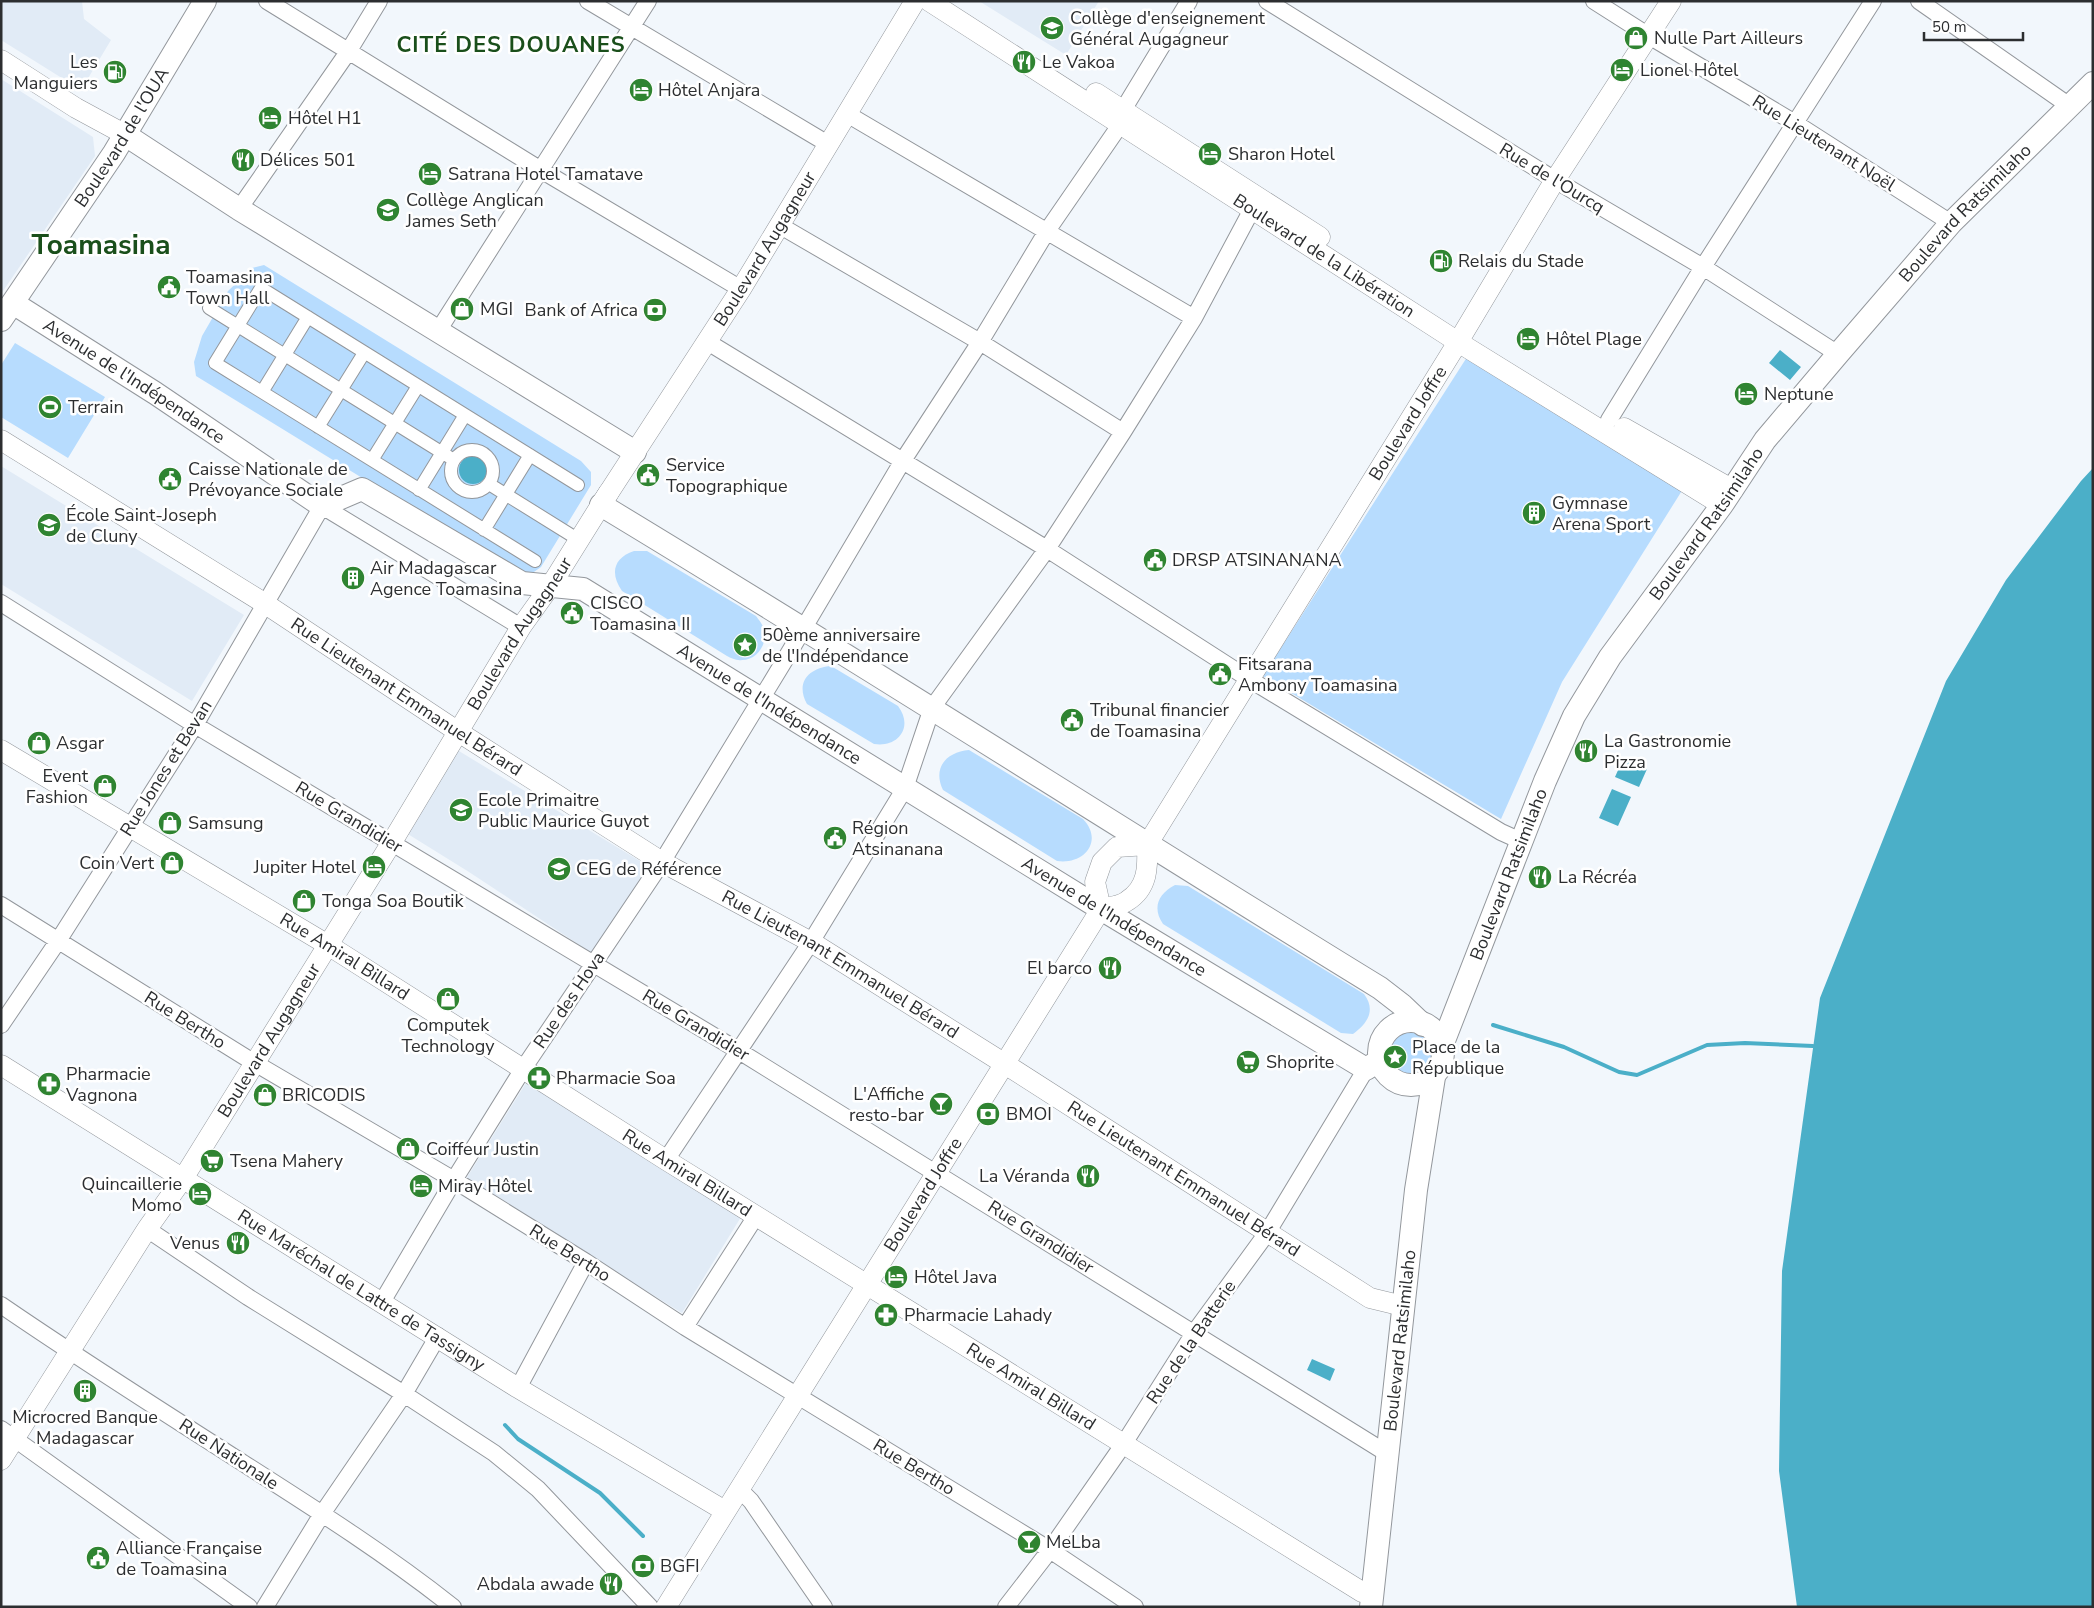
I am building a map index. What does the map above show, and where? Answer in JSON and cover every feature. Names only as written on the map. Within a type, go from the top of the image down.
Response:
[{"type":"main road","name":"Boulevard de l'OUA","points":[[7,312],[124,134],[205,1]]},
{"type":"main road","name":"Boulevard Ratsimilaho","points":[[1443,1043],[1545,781],[1574,716],[1610,657],[1728,497],[1765,440],[1952,223],[2071,107],[2093,83]]},
{"type":"main road","points":[[124,134],[240,209],[635,452]]},
{"type":"main road","name":"Avenue de l'Indépendance","points":[[7,312],[155,393],[322,506],[362,489],[522,583],[583,589],[1101,909],[1373,1065]]},
{"type":"main road","points":[[605,498],[1146,845],[1380,988],[1423,1025]]},
{"type":"main road","points":[[1414,1021],[1431,1028],[1443,1043],[1443,1060],[1440,1069],[1434,1077],[1417,1085],[1398,1083],[1384,1070],[1373,1065],[1387,1032],[1395,1025],[1404,1022],[1414,1021]]},
{"type":"main road","name":"Boulevard Ratsimilaho","points":[[1372,1600],[1416,1190],[1434,1077]]},
{"type":"street","points":[[267,1],[541,170],[741,289]]},
{"type":"street","points":[[240,209],[348,52],[379,1]]},
{"type":"street","points":[[588,1],[631,29],[828,144]]},
{"type":"street","points":[[438,331],[648,1]]},
{"type":"street","name":"Boulevard Augagneur","points":[[1,1460],[8,1434],[69,1352],[147,1229],[184,1178],[253,1062],[392,842],[521,627],[551,585],[605,498],[741,289],[915,1]]},
{"type":"street","name":"Boulevard de la Libération","points":[[929,1],[1122,117]]},
{"type":"street","name":"Boulevard de la Libération","points":[[949,1],[1122,117],[1462,336],[1728,497]]},
{"type":"street","name":"Rue des Hova","points":[[382,1302],[454,1180],[523,1069],[662,862],[902,462],[980,342],[1047,231],[1122,117],[1189,1]]},
{"type":"street","name":"Rue de l'Ourcq","points":[[1267,1],[1555,180],[1703,267],[1838,354]]},
{"type":"street","name":"Rue Lieutenant Noël","points":[[1594,1],[1952,223]]},
{"type":"street","name":"Boulevard Joffre","points":[[1146,845],[1462,336],[1555,180],[1671,1]]},
{"type":"street","points":[[1609,420],[1703,267],[1873,1]]},
{"type":"street","points":[[1918,1],[2071,107]]},
{"type":"street","points":[[1,60],[76,108],[124,134]]},
{"type":"street","points":[[847,114],[1194,318]]},
{"type":"street","points":[[666,1160],[811,942],[905,788],[932,708],[1047,549],[1123,432],[1194,318],[1255,203]]},
{"type":"street","points":[[779,225],[980,342],[1123,432]]},
{"type":"street","points":[[535,562],[215,363],[261,288],[578,485]]},
{"type":"street","points":[[209,308],[454,460]]},
{"type":"street","points":[[262,392],[308,318]]},
{"type":"street","name":"Boulevard de la Libération","points":[[1462,336],[1609,420],[1728,497]]},
{"type":"street","points":[[706,341],[1047,549],[1249,679],[1501,832],[1521,841]]},
{"type":"street","points":[[318,427],[364,353]]},
{"type":"street","points":[[372,460],[418,386]]},
{"type":"street","points":[[419,490],[465,415]]},
{"type":"street","name":"Rue Lieutenant Emmanuel Bérard","points":[[1,440],[264,603],[662,862],[811,942],[1370,1298],[1403,1306]]},
{"type":"street","points":[[471,449],[484,453],[492,462],[493,467],[492,478],[489,484],[477,492],[463,490],[457,486],[451,474],[454,460],[458,454],[471,449]]},
{"type":"street","points":[[484,530],[530,455]]},
{"type":"street","points":[[489,484],[579,540]]},
{"type":"street","points":[[322,506],[521,627]]},
{"type":"street","name":"Rue Jones et Bevan","points":[[1,1025],[58,941],[195,725],[264,603],[322,506]]},
{"type":"street","name":"Rue Grandidier","points":[[1,604],[195,725],[739,1051],[937,1172],[1380,1449],[1388,1451]]},
{"type":"street","name":"Rue Amiral Billard","points":[[1,750],[328,945],[666,1160],[1362,1592],[1372,1600]]},
{"type":"street","points":[[1146,845],[1148,866],[1143,887],[1127,902],[1101,909],[1095,882],[1102,862],[1117,848],[1146,845]]},
{"type":"street","name":"Rue Bertho","points":[[1,905],[253,1062],[454,1180],[586,1262],[685,1327],[1050,1550],[1135,1607]]},
{"type":"street","name":"Boulevard Joffre","points":[[666,1607],[1101,909]]},
{"type":"street","name":"Rue Maréchal de Lattre de Tassigny","points":[[1,1065],[438,1336],[518,1388],[725,1511]]},
{"type":"street","name":"Rue de la Batterie","points":[[1006,1607],[1050,1550],[1123,1445],[1194,1333],[1267,1233],[1373,1065]]},
{"type":"street","points":[[685,1327],[756,1216]]},
{"type":"street","points":[[147,1229],[248,1298],[404,1394],[494,1453],[538,1489],[650,1607]]},
{"type":"street","points":[[518,1388],[586,1262]]},
{"type":"street","name":"Rue Nationale","points":[[1,1306],[69,1352],[322,1514],[417,1578],[453,1607]]},
{"type":"street","points":[[265,1607],[322,1514],[404,1394],[438,1336]]},
{"type":"street","points":[[8,1434],[250,1607]]},
{"type":"street","points":[[739,1489],[751,1500],[824,1607]]},
{"type":"shaded area","points":[[1,1],[82,1],[84,19],[111,40],[81,90],[1,40]]},
{"type":"shaded area","name":"Collège d'enseignement Général Augagneur","points":[[979,1],[1099,1],[1066,55]]},
{"type":"shaded area","points":[[1,79],[93,137],[95,156],[1,294]]},
{"type":"shaded area","points":[[264,265],[581,461],[591,472],[591,485],[541,567],[531,574],[517,573],[196,376],[194,362],[202,336],[228,291],[252,268]]},
{"type":"shaded area","name":"Terrain","points":[[15,343],[105,397],[68,458],[1,417],[1,365]]},
{"type":"shaded area","points":[[1780,350],[1801,367],[1790,380],[1769,363]]},
{"type":"shaded area","points":[[1469,354],[1683,489],[1562,682],[1501,819],[1263,676]]},
{"type":"shaded area","points":[[473,456],[483,460],[487,470],[483,480],[473,484],[463,480],[459,470],[463,460]]},
{"type":"shaded area","name":"École Saint-Joseph de Cluny","points":[[1,466],[244,615],[192,701],[1,584]]},
{"type":"shaded area","points":[[2093,468],[2093,1607],[1797,1607],[1779,1471],[1782,1271],[1820,998],[1946,681],[2006,580],[2081,481]]},
{"type":"shaded area","points":[[634,551],[647,551],[756,616],[763,626],[765,635],[763,645],[757,654],[740,660],[727,656],[622,591],[616,579],[616,567],[622,558]]},
{"type":"shaded area","points":[[831,666],[898,706],[903,714],[904,728],[896,739],[890,743],[874,744],[807,704],[803,689],[806,678],[816,670]]},
{"type":"shaded area","name":"CEG de Référence","points":[[454,748],[648,866],[593,954],[403,831]]},
{"type":"shaded area","points":[[969,750],[1083,819],[1092,835],[1088,850],[1075,859],[1057,861],[943,790],[939,774],[944,762],[954,754]]},
{"type":"shaded area","points":[[1623,759],[1647,769],[1639,787],[1615,777]]},
{"type":"shaded area","points":[[1612,789],[1631,797],[1618,826],[1599,818]]},
{"type":"shaded area","points":[[1175,885],[1188,886],[1364,994],[1368,1000],[1370,1011],[1366,1021],[1353,1034],[1341,1033],[1163,924],[1158,912],[1158,902],[1164,893]]},
{"type":"shaded area","points":[[1411,1028],[1424,1032],[1430,1038],[1434,1051],[1430,1064],[1424,1070],[1411,1074],[1398,1070],[1392,1064],[1388,1051],[1392,1038],[1398,1032]]},
{"type":"shaded area","points":[[526,1083],[741,1217],[682,1313],[466,1179]]},
{"type":"shaded area","points":[[1312,1359],[1335,1369],[1330,1381],[1307,1370]]},
{"type":"waterway","points":[[1493,1025],[1564,1047],[1619,1072],[1637,1075],[1707,1045],[1745,1043],[1813,1046]]},
{"type":"waterway","points":[[505,1425],[518,1439],[600,1493],[643,1536]]},
{"type":"place","name":"Collège d'enseignement Général Augagneur","points":[[1052,28]]},
{"type":"place","name":"Nulle Part Ailleurs","points":[[1636,38]]},
{"type":"place","name":"Le Vakoa","points":[[1024,62]]},
{"type":"place","name":"Lionel Hôtel","points":[[1622,70]]},
{"type":"place","name":"Les Manguiers","points":[[115,72]]},
{"type":"place","name":"Hôtel Anjara","points":[[641,90]]},
{"type":"place","name":"Hôtel H1","points":[[270,118]]},
{"type":"place","name":"Sharon Hotel","points":[[1210,154]]},
{"type":"place","name":"Délices 501","points":[[243,160]]},
{"type":"place","name":"Satrana Hotel Tamatave","points":[[430,174]]},
{"type":"place","name":"Collège Anglican James Seth","points":[[388,210]]},
{"type":"place","name":"Relais du Stade","points":[[1441,261]]},
{"type":"place","name":"Toamasina Town Hall","points":[[169,287]]},
{"type":"place","name":"MGI","points":[[462,309]]},
{"type":"place","name":"Bank of Africa","points":[[655,310]]},
{"type":"place","name":"Hôtel Plage","points":[[1528,339]]},
{"type":"place","name":"Neptune","points":[[1746,394]]},
{"type":"place","name":"Terrain","points":[[50,407]]},
{"type":"place","name":"Service Topographique","points":[[648,475]]},
{"type":"place","name":"Caisse Nationale de Prévoyance Sociale","points":[[170,479]]},
{"type":"place","name":"Gymnase Arena Sport","points":[[1534,513]]},
{"type":"place","name":"École Saint-Joseph de Cluny","points":[[49,525]]},
{"type":"place","name":"DRSP ATSINANANA","points":[[1155,560]]},
{"type":"place","name":"Air Madagascar Agence Toamasina","points":[[353,578]]},
{"type":"place","name":"CISCO Toamasina II","points":[[572,613]]},
{"type":"place","name":"50ème anniversaire de l'Indépendance","points":[[745,645]]},
{"type":"place","name":"Fitsarana Ambony Toamasina","points":[[1220,674]]},
{"type":"place","name":"Tribunal financier de Toamasina","points":[[1072,720]]},
{"type":"place","name":"Asgar","points":[[39,743]]},
{"type":"place","name":"La Gastronomie Pizza","points":[[1586,751]]},
{"type":"place","name":"Event Fashion","points":[[105,786]]},
{"type":"place","name":"Ecole Primaitre Public Maurice Guyot","points":[[461,810]]},
{"type":"place","name":"Samsung","points":[[170,823]]},
{"type":"place","name":"Région Atsinanana","points":[[835,838]]},
{"type":"place","name":"Coin Vert","points":[[172,863]]},
{"type":"place","name":"Jupiter Hotel","points":[[374,867]]},
{"type":"place","name":"CEG de Référence","points":[[559,869]]},
{"type":"place","name":"La Récréa","points":[[1540,877]]},
{"type":"place","name":"Tonga Soa Boutik","points":[[304,901]]},
{"type":"place","name":"El barco","points":[[1110,968]]},
{"type":"place","name":"Computek Technology","points":[[448,999]]},
{"type":"place","name":"Place de la République","points":[[1395,1057]]},
{"type":"place","name":"Shoprite","points":[[1248,1062]]},
{"type":"place","name":"Pharmacie Soa","points":[[539,1078]]},
{"type":"place","name":"Pharmacie Vagnona","points":[[49,1084]]},
{"type":"place","name":"BRICODIS","points":[[265,1095]]},
{"type":"place","name":"L'Affiche resto-bar","points":[[941,1104]]},
{"type":"place","name":"BMOI","points":[[988,1114]]},
{"type":"place","name":"Coiffeur Justin","points":[[408,1149]]},
{"type":"place","name":"Tsena Mahery","points":[[212,1161]]},
{"type":"place","name":"La Véranda","points":[[1088,1176]]},
{"type":"place","name":"Miray Hôtel","points":[[421,1186]]},
{"type":"place","name":"Quincaillerie Momo","points":[[200,1194]]},
{"type":"place","name":"Venus","points":[[238,1243]]},
{"type":"place","name":"Hôtel Java","points":[[896,1277]]},
{"type":"place","name":"Pharmacie Lahady","points":[[886,1315]]},
{"type":"place","name":"Microcred Banque Madagascar","points":[[85,1391]]},
{"type":"place","name":"MeLba","points":[[1029,1542]]},
{"type":"place","name":"Alliance Française de Toamasina","points":[[98,1558]]},
{"type":"place","name":"BGFI","points":[[643,1566]]},
{"type":"place","name":"Abdala awade","points":[[611,1584]]},
{"type":"district","name":"CITÉ DES DOUANES","points":[[511,45]]},
{"type":"district","name":"Toamasina","points":[[101,245]]}]
